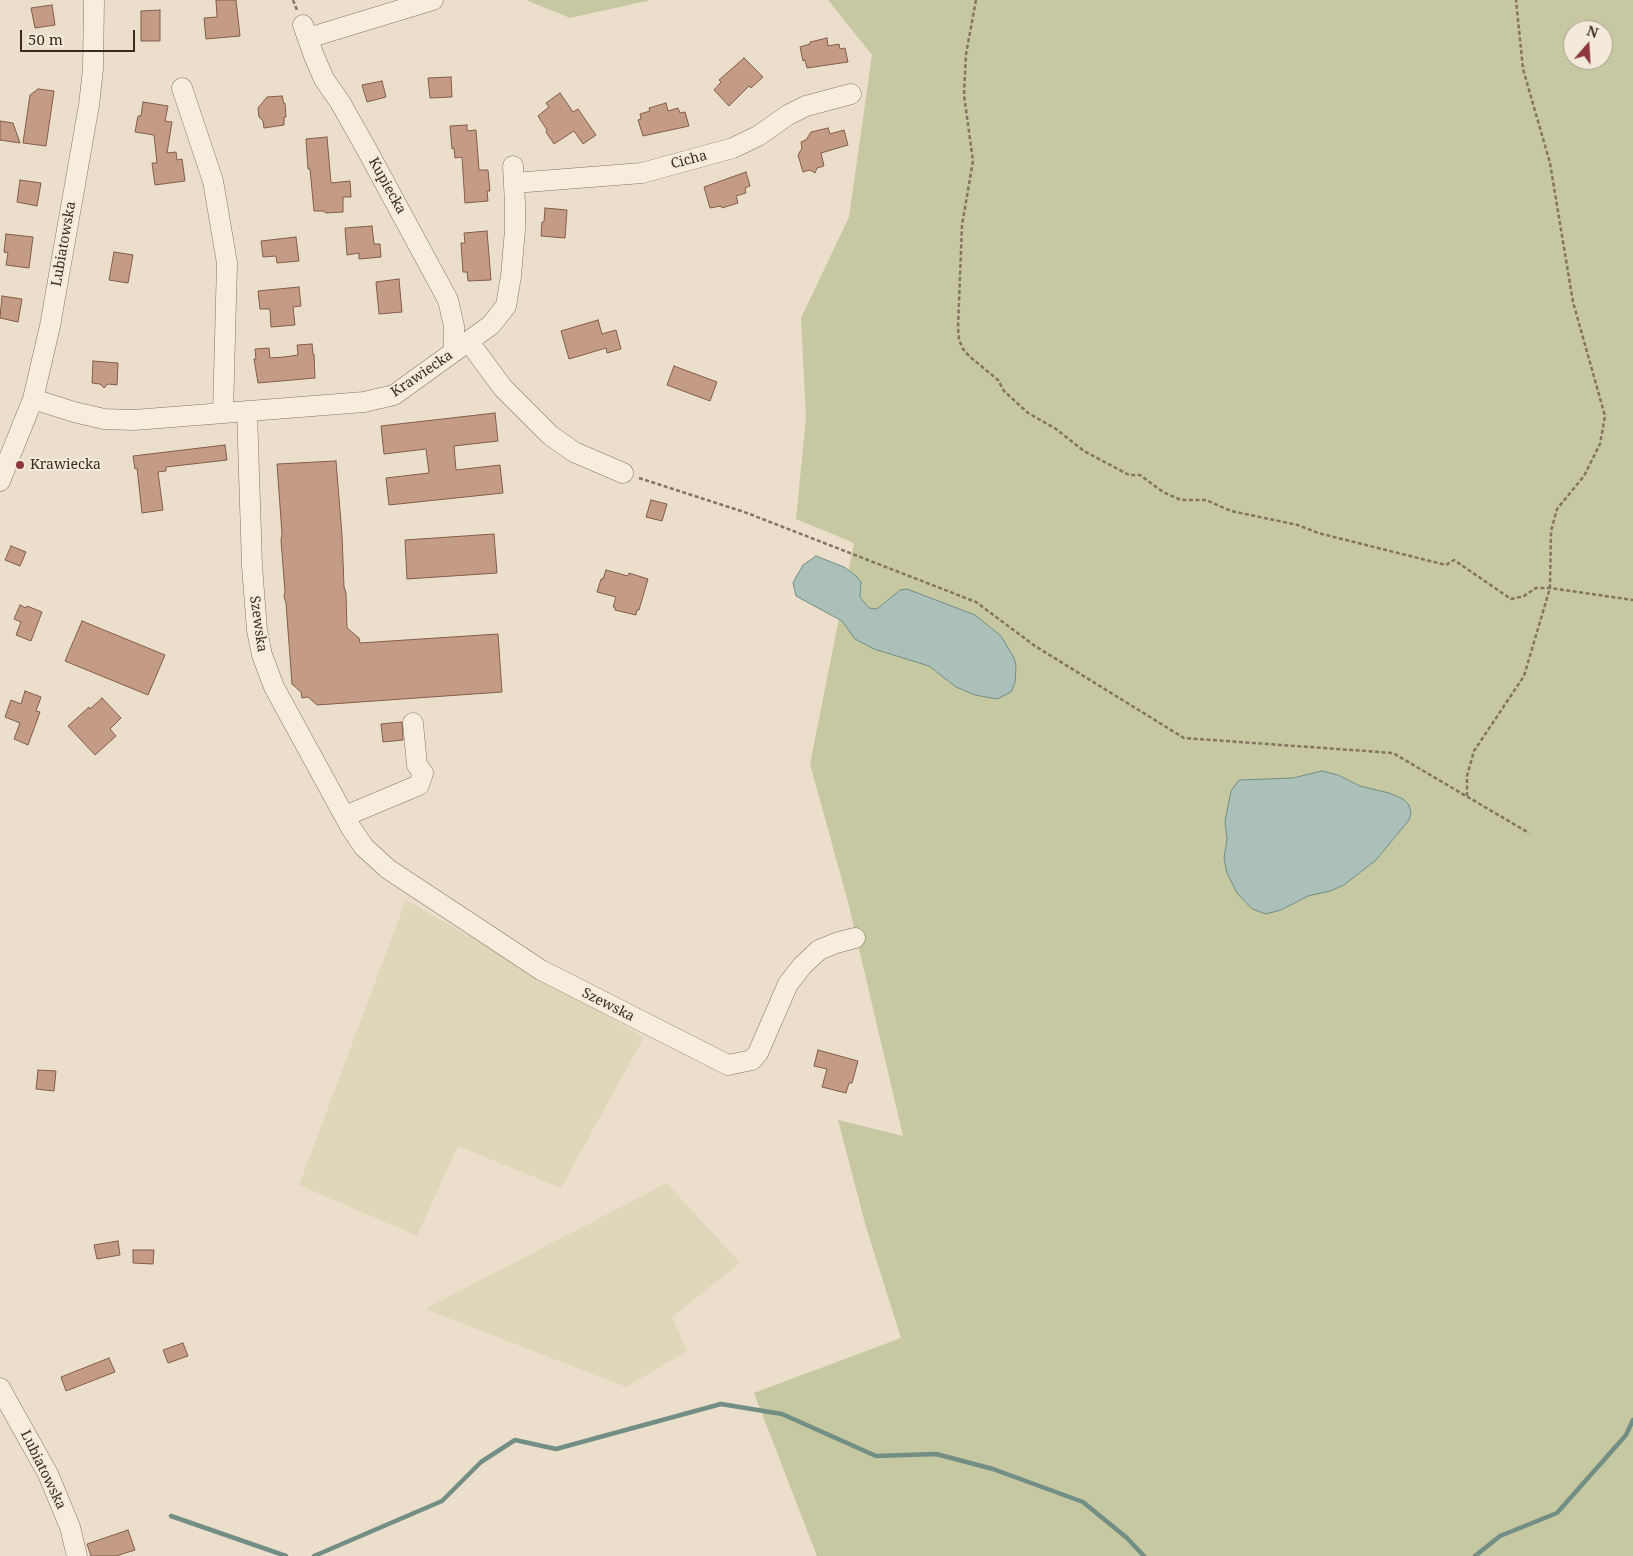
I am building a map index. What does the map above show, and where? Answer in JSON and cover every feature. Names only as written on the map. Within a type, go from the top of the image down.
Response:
[{"type":"street","name":"Lubiatowska","points":[[0,481],[33,399],[50,326],[89,105],[93,69],[94,0]]},
{"type":"street","name":"Kupiecka","points":[[433,0],[306,31],[324,79],[340,102],[367,150],[448,300],[454,326],[462,347]]},
{"type":"street","points":[[182,88],[213,181],[227,262],[223,414]]},
{"type":"street","name":"Cicha","points":[[514,174],[642,173],[733,148],[758,136],[788,115],[806,106],[852,94]]},
{"type":"street","name":"Krawiecka","points":[[33,399],[104,419],[134,420],[381,400],[394,395],[491,325],[506,306],[515,230],[514,174]]},
{"type":"street","points":[[462,347],[550,435],[574,452],[623,474]]},
{"type":"street","name":"Szewska","points":[[247,411],[252,566],[257,630],[262,655],[274,687],[345,816],[364,847],[388,869],[565,983],[728,1065],[752,1060],[758,1053],[788,984],[802,966],[819,950],[855,938]]},
{"type":"street","points":[[345,816],[419,785],[423,773],[418,765],[414,722]]},
{"type":"street","name":"Lubiatowska","points":[[0,1388],[48,1474],[70,1527],[77,1556]]},
{"type":"path","points":[[976,0],[966,54],[964,95],[973,161],[962,225],[959,340],[963,349],[998,380],[1004,391],[1028,413],[1102,462],[1129,475],[1140,475],[1163,492],[1180,500],[1206,500],[1231,511],[1298,526],[1318,533],[1446,565],[1454,560],[1511,599],[1524,596],[1536,588],[1550,588],[1633,600]]},
{"type":"path","points":[[1466,796],[1467,776],[1474,751],[1524,676],[1550,588],[1551,531],[1557,509],[1584,476],[1600,444],[1605,416],[1573,302],[1550,163],[1523,69],[1516,0]]},
{"type":"path","points":[[623,474],[747,513],[976,602],[1035,646],[1184,738],[1393,753],[1529,833]]},
{"type":"shaded area","points":[[816,556],[844,567],[856,576],[861,582],[860,597],[869,608],[877,609],[900,590],[907,589],[975,615],[1001,636],[1014,658],[1016,666],[1015,683],[1011,692],[997,699],[975,695],[956,687],[929,666],[874,649],[855,639],[842,621],[796,596],[793,583],[796,577],[803,565]]},
{"type":"shaded area","points":[[1322,771],[1338,775],[1360,786],[1389,793],[1403,799],[1409,805],[1411,813],[1409,820],[1376,860],[1344,885],[1330,891],[1308,896],[1281,910],[1266,914],[1252,909],[1237,893],[1227,873],[1224,859],[1227,839],[1225,821],[1231,791],[1239,780],[1293,778]]},
{"type":"shaded area","points":[[406,900],[644,1037],[561,1188],[458,1146],[417,1236],[299,1185]]},
{"type":"shaded area","points":[[667,1183],[740,1263],[672,1317],[687,1351],[626,1387],[425,1309]]},
{"type":"green space","points":[[526,0],[651,0],[570,18]]},
{"type":"green space","points":[[828,0],[1633,0],[1633,1556],[817,1556],[754,1393],[901,1338],[866,1227],[838,1120],[903,1136],[848,902],[810,764],[854,543],[796,519],[806,418],[801,318],[849,217],[872,55]]},
{"type":"building","points":[[216,0],[236,0],[240,36],[206,39],[204,18],[217,17]]},
{"type":"building","points":[[52,5],[55,25],[35,28],[31,8]]},
{"type":"building","points":[[160,10],[160,41],[141,41],[141,11]]},
{"type":"building","points":[[827,38],[828,46],[839,44],[840,49],[845,48],[848,62],[807,68],[805,60],[803,61],[800,47],[810,44],[810,42]]},
{"type":"building","points":[[744,58],[763,77],[751,88],[749,86],[729,106],[714,90],[721,82],[719,80]]},
{"type":"building","points":[[451,77],[452,97],[430,98],[428,78]]},
{"type":"building","points":[[382,81],[386,97],[367,102],[362,85]]},
{"type":"building","points":[[38,89],[54,91],[46,146],[23,143],[30,95]]},
{"type":"building","points":[[560,93],[573,112],[578,109],[596,135],[583,144],[574,131],[554,144],[538,116],[549,107],[546,103]]},
{"type":"building","points":[[282,96],[285,103],[286,117],[284,117],[284,125],[264,128],[263,121],[259,117],[258,108],[267,97]]},
{"type":"building","points":[[143,102],[168,106],[165,121],[172,122],[167,153],[176,152],[177,160],[182,159],[185,181],[155,185],[152,163],[157,163],[154,135],[135,132],[138,116],[141,116]]},
{"type":"building","points":[[666,103],[668,111],[678,108],[680,113],[685,112],[689,126],[643,136],[638,120],[641,119],[640,114],[650,111],[649,108]]},
{"type":"building","points":[[0,121],[13,123],[20,143],[0,140]]},
{"type":"building","points":[[467,125],[467,131],[476,130],[479,170],[488,170],[490,191],[487,191],[488,201],[465,203],[462,157],[455,158],[454,148],[452,149],[450,126]]},
{"type":"building","points":[[828,128],[830,134],[844,130],[848,145],[821,153],[824,166],[817,168],[815,173],[810,170],[803,172],[798,155],[802,148],[801,142],[806,140],[811,132]]},
{"type":"building","points":[[327,137],[331,183],[350,181],[351,197],[343,197],[343,212],[326,213],[314,211],[306,139]]},
{"type":"building","points":[[746,172],[750,186],[745,188],[746,193],[736,196],[738,203],[722,208],[721,206],[710,208],[704,187]]},
{"type":"building","points":[[20,180],[41,183],[37,206],[17,202]]},
{"type":"building","points":[[545,208],[567,210],[565,238],[541,236]]},
{"type":"building","points":[[372,226],[374,244],[380,244],[381,257],[359,259],[359,253],[347,255],[345,228]]},
{"type":"building","points":[[487,231],[491,280],[468,281],[467,272],[463,272],[461,243],[465,243],[464,233]]},
{"type":"building","points":[[6,234],[33,237],[29,268],[6,265],[8,253],[4,252]]},
{"type":"building","points":[[296,237],[299,261],[277,263],[276,256],[263,257],[261,241]]},
{"type":"building","points":[[114,252],[133,255],[128,283],[109,280]]},
{"type":"building","points":[[399,279],[402,312],[379,314],[376,282]]},
{"type":"building","points":[[299,287],[301,306],[293,307],[295,325],[271,327],[270,309],[260,309],[258,291]]},
{"type":"building","points":[[2,296],[22,299],[18,322],[0,318]]},
{"type":"building","points":[[598,320],[602,334],[616,330],[621,349],[607,353],[606,348],[569,359],[561,331]]},
{"type":"building","points":[[312,344],[315,378],[258,383],[254,359],[256,359],[255,349],[269,348],[270,358],[284,357],[298,355],[297,345]]},
{"type":"building","points":[[93,361],[118,363],[117,385],[108,384],[104,388],[100,384],[92,383]]},
{"type":"building","points":[[674,366],[717,382],[710,401],[667,385]]},
{"type":"building","points":[[495,413],[498,441],[454,446],[456,470],[500,465],[503,493],[389,505],[386,478],[429,473],[426,449],[384,454],[381,426]]},
{"type":"building","points":[[225,445],[227,460],[166,467],[166,471],[158,472],[163,510],[142,513],[137,468],[135,469],[133,456]]},
{"type":"building","points":[[336,461],[347,628],[359,638],[360,643],[498,634],[502,692],[317,705],[308,697],[302,698],[301,692],[292,684],[284,597],[277,464]]},
{"type":"building","points":[[651,500],[667,504],[662,521],[646,517]]},
{"type":"building","points":[[494,534],[497,573],[407,579],[405,540]]},
{"type":"building","points":[[11,546],[26,552],[20,566],[5,560]]},
{"type":"building","points":[[606,570],[628,576],[629,573],[648,579],[636,615],[615,610],[615,607],[613,607],[616,597],[597,592]]},
{"type":"building","points":[[20,605],[42,612],[31,641],[16,635],[21,622],[14,619]]},
{"type":"building","points":[[82,621],[165,655],[148,695],[65,661]]},
{"type":"building","points":[[25,691],[41,697],[36,711],[40,712],[28,745],[14,739],[20,723],[5,717],[11,700],[21,704]]},
{"type":"building","points":[[102,698],[121,718],[110,729],[116,736],[95,755],[68,726]]},
{"type":"building","points":[[402,722],[403,740],[383,742],[381,724]]},
{"type":"building","points":[[818,1050],[858,1061],[852,1083],[849,1083],[846,1093],[822,1087],[827,1069],[814,1066]]},
{"type":"building","points":[[38,1070],[56,1071],[54,1091],[36,1089]]},
{"type":"building","points":[[118,1241],[120,1255],[97,1259],[94,1245]]},
{"type":"building","points":[[133,1250],[154,1250],[153,1264],[133,1263]]},
{"type":"building","points":[[183,1343],[188,1356],[168,1363],[163,1350]]},
{"type":"building","points":[[109,1358],[115,1372],[66,1391],[61,1377]]},
{"type":"building","points":[[128,1530],[135,1550],[116,1556],[91,1556],[87,1544]]},
{"type":"waterway","points":[[314,1556],[442,1501],[481,1462],[515,1440],[556,1449],[721,1404],[782,1414],[876,1456],[936,1454],[993,1469],[1083,1502],[1127,1538],[1144,1556]]},
{"type":"waterway","points":[[1475,1556],[1500,1536],[1557,1513],[1626,1435],[1633,1420]]},
{"type":"waterway","points":[[171,1516],[286,1556]]},
{"type":"place","name":"Krawiecka","points":[[20,465]]}]
